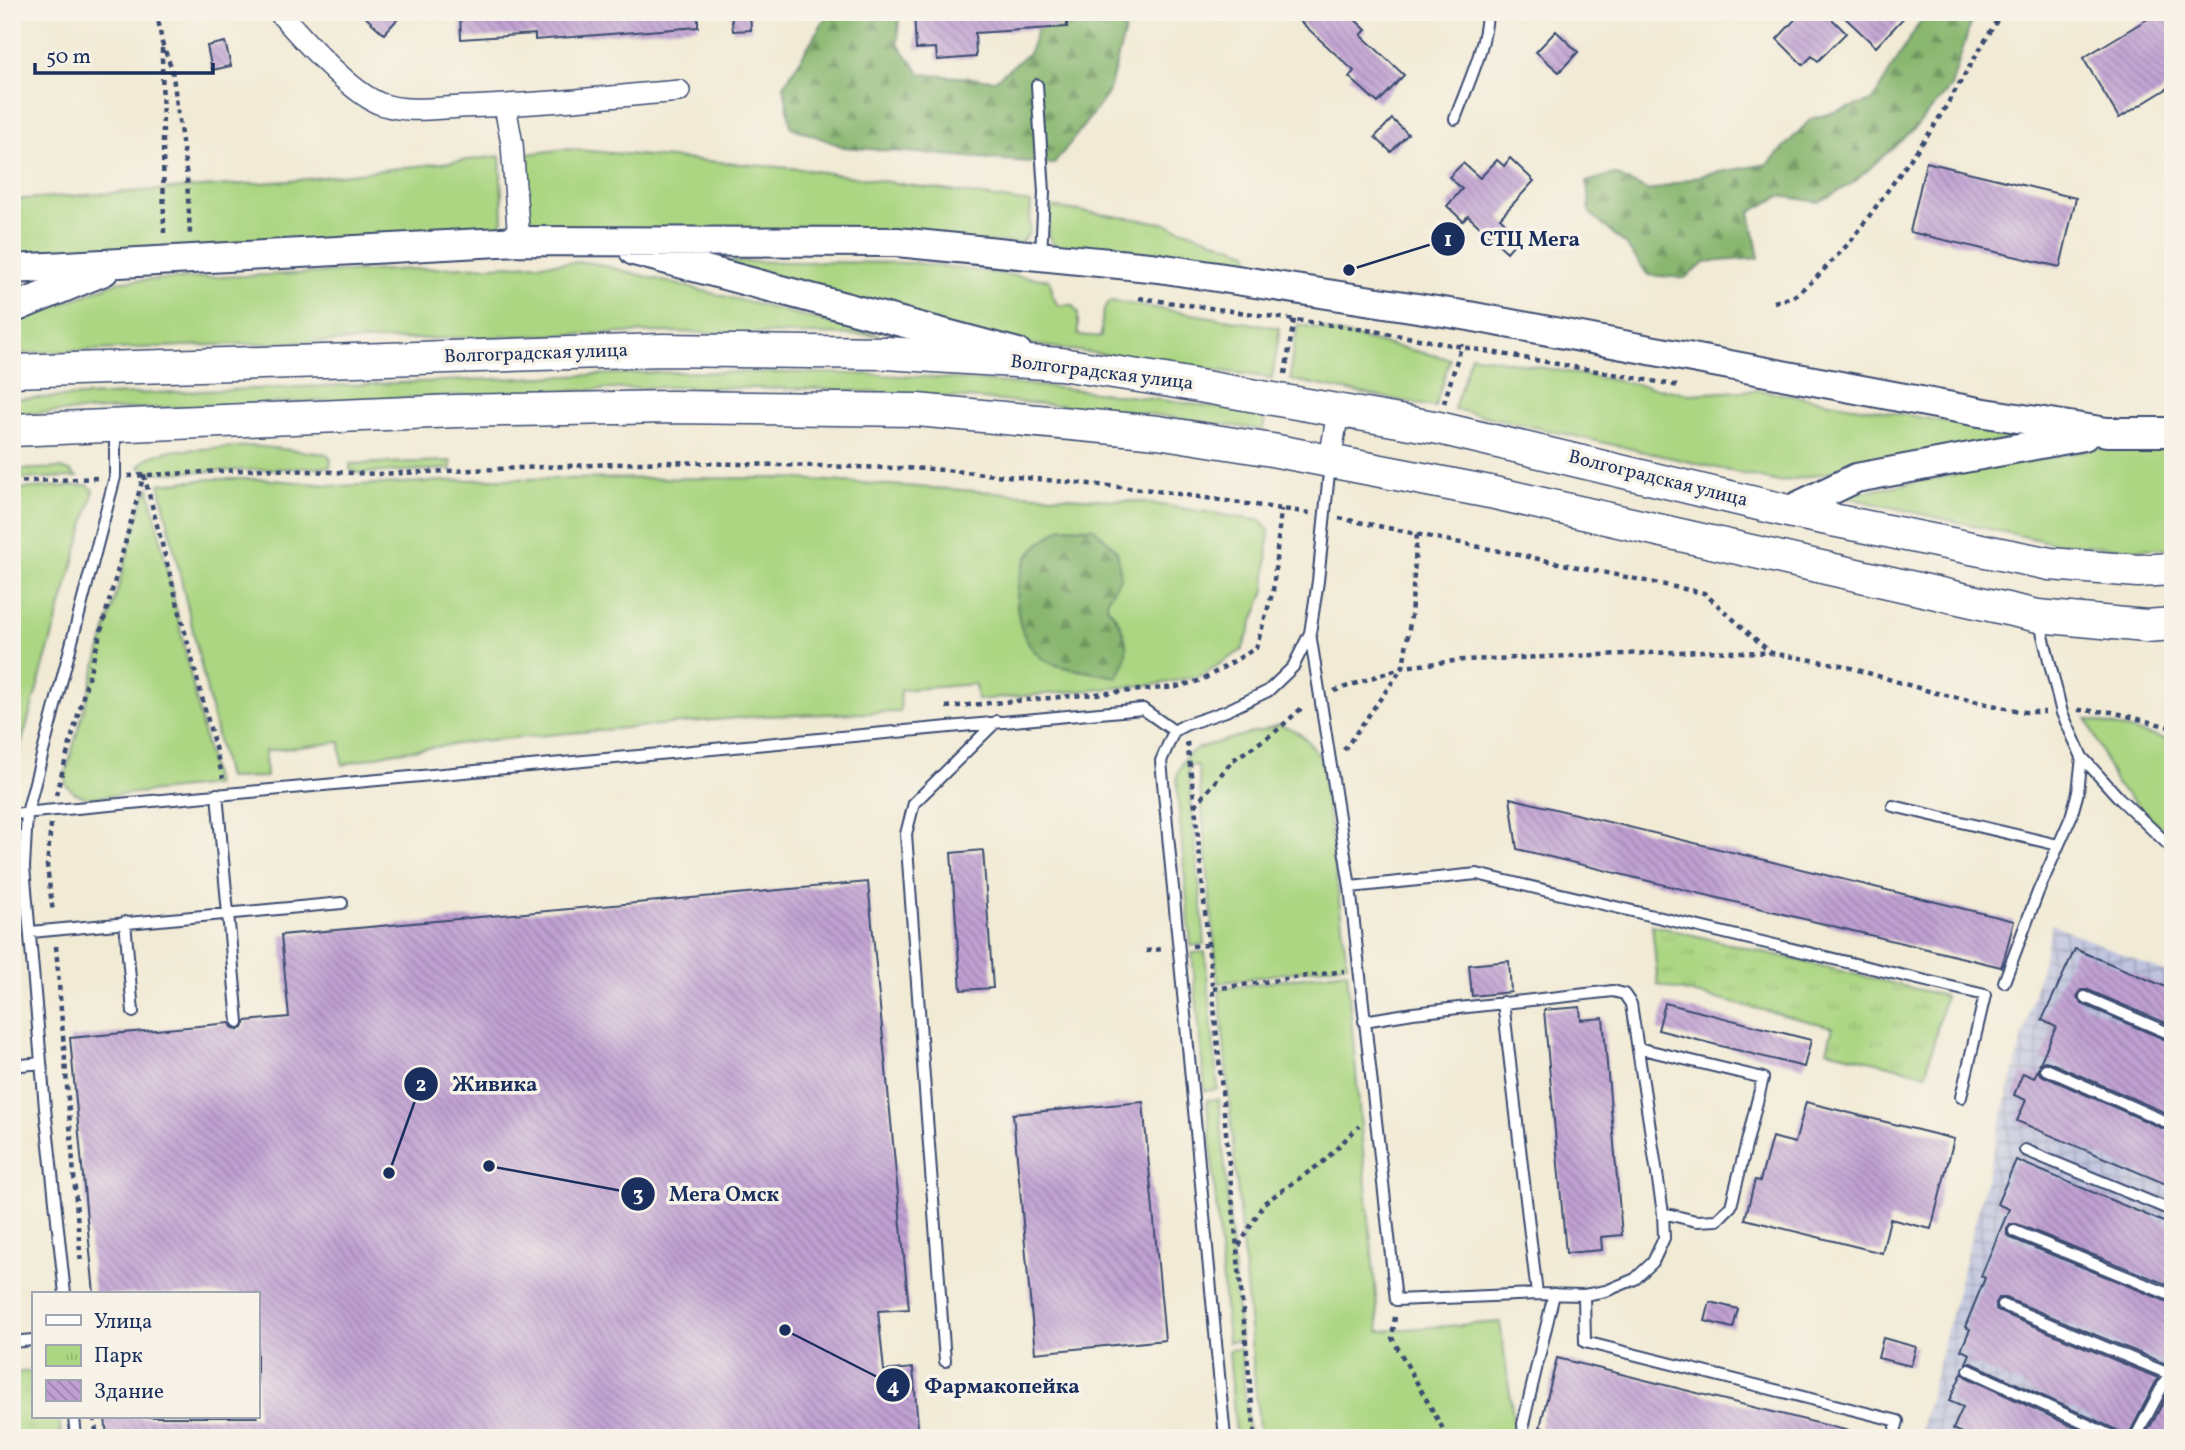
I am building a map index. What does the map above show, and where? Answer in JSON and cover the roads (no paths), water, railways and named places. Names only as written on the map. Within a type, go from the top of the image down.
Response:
[{"type":"main road","points":[[597,241],[1061,364]]},
{"type":"main road","points":[[12,269],[519,242],[897,242],[1159,268],[1456,314],[1979,412],[2107,432],[2173,432]]},
{"type":"main road","points":[[12,309],[123,263]]},
{"type":"main road","name":"Волгоградская улица","points":[[12,371],[663,350],[886,353],[1061,364],[1165,380],[1497,441],[1788,511],[2050,564],[2138,571],[2173,569]]},
{"type":"main road","points":[[12,430],[456,411],[671,407],[917,410],[1158,432],[1330,460],[1490,492],[2038,616],[2146,626],[2173,624]]},
{"type":"main road","points":[[1788,511],[1856,478],[2107,432]]},
{"type":"street","points":[[279,12],[297,33],[356,89],[381,104],[411,109],[505,106],[679,91]]},
{"type":"street","points":[[505,106],[512,144],[519,242]]},
{"type":"street","points":[[1330,460],[1338,411]]},
{"type":"lane","points":[[1455,119],[1478,56],[1487,12]]},
{"type":"lane","points":[[1037,85],[1044,192],[1041,256]]},
{"type":"lane","points":[[65,1292],[24,867],[27,813],[115,477],[115,426]]},
{"type":"lane","points":[[1330,460],[1310,633],[1350,887],[1364,1021],[1396,1300],[1606,1291],[1634,1279],[1653,1262],[1664,1238],[1663,1213],[1631,1004],[1624,994],[1613,991],[1503,1002],[1364,1021]]},
{"type":"lane","points":[[2038,616],[2062,713],[2082,757],[2119,798],[2173,849]]},
{"type":"lane","points":[[1225,1438],[1161,761],[1174,731],[1268,691],[1293,667],[1310,633]]},
{"type":"lane","points":[[12,814],[1143,709],[1174,731]]},
{"type":"lane","points":[[945,1361],[906,834],[914,803],[997,722]]},
{"type":"lane","points":[[2004,982],[2057,845],[2071,817],[2078,792],[2082,757]]},
{"type":"lane","points":[[217,794],[238,1022]]},
{"type":"lane","points":[[1893,806],[2057,845]]},
{"type":"lane","points":[[1350,887],[1476,874],[1985,995],[1961,1097]]},
{"type":"lane","points":[[31,932],[342,903]]},
{"type":"lane","points":[[125,922],[133,1013]]},
{"type":"lane","points":[[2085,997],[2173,1035]]},
{"type":"lane","points":[[1503,1002],[1536,1294]]},
{"type":"lane","points":[[1638,1048],[1763,1078],[1731,1206],[1717,1220],[1696,1221],[1663,1213]]},
{"type":"lane","points":[[12,1066],[41,1063]]},
{"type":"lane","points":[[2046,1069],[2173,1125]]},
{"type":"lane","points":[[2025,1150],[2173,1211]]},
{"type":"lane","points":[[2014,1231],[2173,1296]]},
{"type":"lane","points":[[1524,1438],[1523,1424],[1554,1294]]},
{"type":"lane","points":[[1584,1294],[1585,1342],[1898,1421],[1894,1438]]},
{"type":"lane","points":[[2003,1305],[2171,1371],[2135,1438]]},
{"type":"lane","points":[[12,1342],[32,1340]]},
{"type":"lane","points":[[1969,1370],[2116,1438]]},
{"type":"lane","points":[[74,1418],[76,1438]]},
{"type":"place","name":"СТЦ Мега","points":[[1349,270]]},
{"type":"place","name":"Мега Омск","points":[[489,1166]]},
{"type":"place","name":"Живика","points":[[389,1173]]},
{"type":"place","name":"Фармакопейка","points":[[785,1330]]}]
